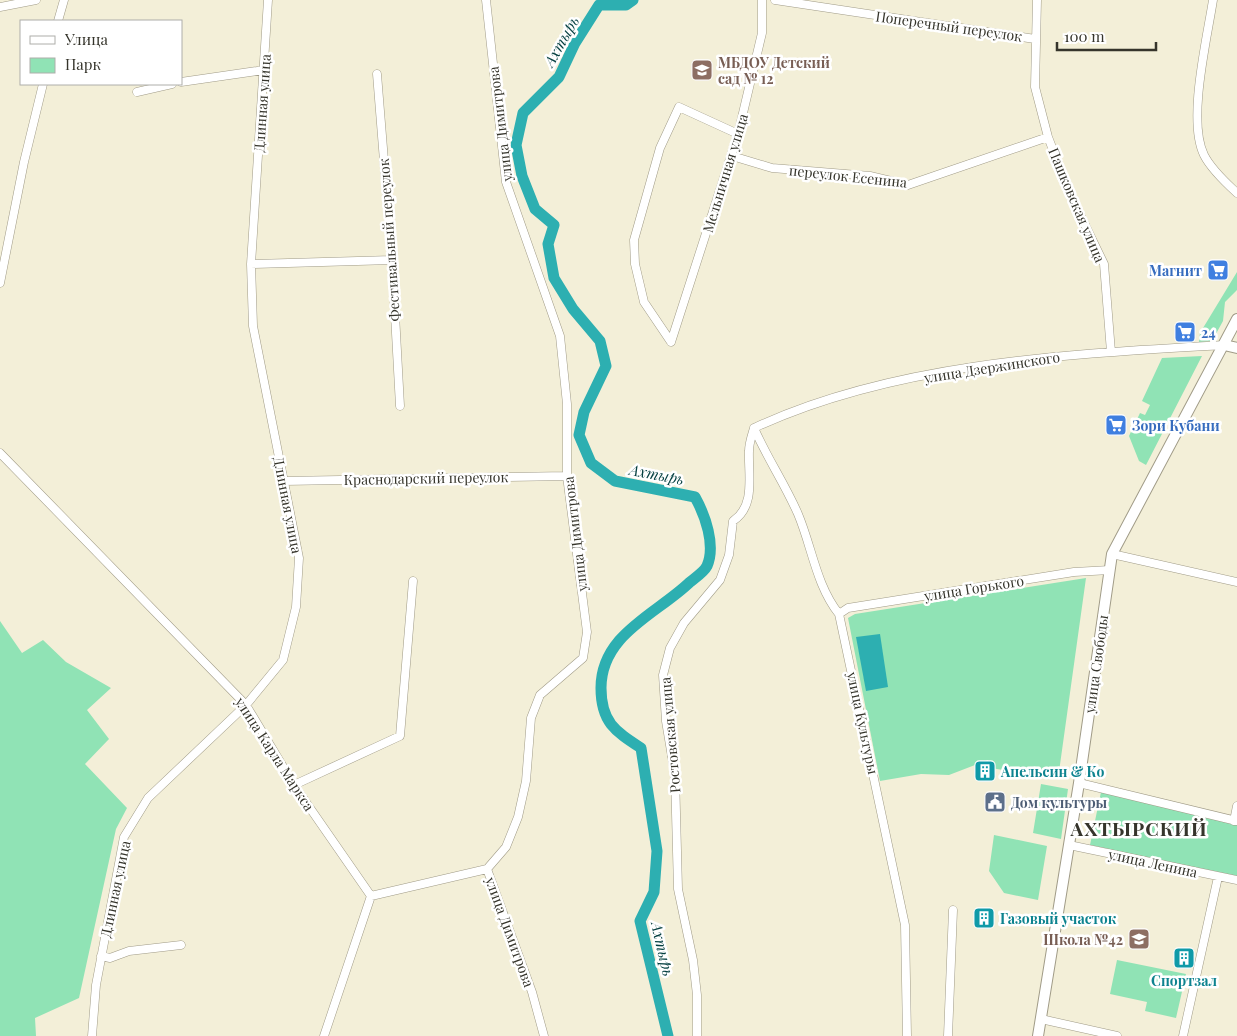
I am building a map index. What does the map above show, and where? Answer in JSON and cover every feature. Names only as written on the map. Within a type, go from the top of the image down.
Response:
[{"type":"street","points":[[0,7],[36,0]]},
{"type":"street","points":[[58,20],[64,0]]},
{"type":"street","name":"Длинная улица","points":[[92,1036],[96,985],[124,837],[148,798],[246,705],[283,660],[296,607],[299,558],[253,326],[251,264],[268,0]]},
{"type":"street","name":"улица Димитрова","points":[[486,0],[506,182],[560,336],[567,404],[567,476],[587,632],[583,658],[540,695],[531,718],[526,781],[518,817],[506,847],[487,869],[532,992],[544,1036]]},
{"type":"street","name":"Мельничная улица","points":[[738,134],[679,107],[660,148],[634,240],[635,264],[644,302],[671,342],[738,134],[762,33],[762,0]]},
{"type":"street","name":"Поперечный переулок","points":[[775,0],[1035,39]]},
{"type":"street","name":"Пашковская улица","points":[[1037,0],[1035,87],[1048,137],[1070,194],[1104,264],[1111,352]]},
{"type":"street","points":[[1213,0],[1199,94],[1197,130],[1204,156],[1236,191]]},
{"type":"street","points":[[182,82],[264,70]]},
{"type":"street","name":"Фестивальный переулок","points":[[377,74],[392,260],[400,406]]},
{"type":"street","points":[[0,283],[24,162],[43,85]]},
{"type":"street","points":[[137,92],[168,85]]},
{"type":"street","name":"переулок Есенина","points":[[732,156],[772,168],[870,176],[908,185],[1048,137]]},
{"type":"street","points":[[251,264],[392,260]]},
{"type":"street","name":"улица Свободы","points":[[1038,1036],[1070,845],[1112,554],[1237,319]]},
{"type":"street","name":"улица Дзержинского","points":[[754,428],[788,412],[852,392],[944,373],[1055,356],[1224,345],[1237,348]]},
{"type":"street","name":"улица Культуры","points":[[754,428],[765,455],[798,514],[821,584],[839,614],[905,925],[908,1036]]},
{"type":"street","name":"Ростовская улица","points":[[697,1036],[697,995],[693,960],[678,889],[675,775],[666,721],[663,675],[670,648],[684,623],[720,580],[729,555],[733,522],[742,515],[749,499],[749,448],[754,428]]},
{"type":"street","name":"улица Карла Маркса","points":[[0,453],[246,705],[294,785],[371,896]]},
{"type":"street","name":"Краснодарский переулок","points":[[284,481],[567,476]]},
{"type":"street","points":[[1112,554],[1237,582]]},
{"type":"street","name":"улица Горького","points":[[839,614],[848,608],[1074,572],[1110,570]]},
{"type":"street","points":[[294,785],[400,736],[413,581]]},
{"type":"street","points":[[1079,783],[1235,821],[1237,806]]},
{"type":"street","name":"улица Ленина","points":[[1070,845],[1237,880]]},
{"type":"street","points":[[324,1036],[371,896],[487,869]]},
{"type":"street","points":[[1183,1036],[1218,876]]},
{"type":"street","points":[[948,1036],[953,910]]},
{"type":"street","points":[[101,956],[110,958],[128,951],[181,945]]},
{"type":"street","points":[[1041,1019],[1117,1036]]},
{"type":"green space","points":[[1237,272],[1237,290],[1225,302],[1223,321],[1212,341],[1199,342],[1200,333]]},
{"type":"green space","points":[[1202,356],[1146,465],[1139,461],[1129,436],[1140,413],[1145,415],[1150,405],[1142,401],[1162,358]]},
{"type":"green space","points":[[1086,578],[1058,779],[991,768],[988,760],[949,775],[921,774],[880,781],[848,618],[855,614]]},
{"type":"green space","points":[[0,621],[22,653],[43,640],[66,662],[111,688],[87,710],[109,739],[85,764],[127,808],[116,829],[79,998],[35,1018],[36,1036],[0,1036]]},
{"type":"green space","points":[[1041,784],[1068,789],[1061,839],[1033,833]]},
{"type":"green space","points":[[1101,792],[1237,823],[1237,876],[1090,845]]},
{"type":"green space","points":[[994,835],[1047,846],[1038,900],[1004,893],[989,871]]},
{"type":"green space","points":[[1117,960],[1186,974],[1176,1018],[1145,1011],[1147,1002],[1110,994]]},
{"type":"water","points":[[880,634],[888,687],[866,691],[856,637]]},
{"type":"waterway","name":"Ахтырь","points":[[633,0],[626,5],[599,5],[575,43],[559,77],[523,113],[516,145],[522,176],[535,209],[554,225],[548,244],[554,278],[573,309],[600,341],[606,366],[584,412],[579,435],[591,463],[615,481],[695,497],[706,521],[710,540],[709,558],[706,568],[677,594],[647,615],[620,639],[610,653],[603,669],[601,688],[604,709],[611,724],[617,731],[641,748],[657,851],[654,892],[640,921],[668,1036]]},
{"type":"place","name":"МБДОУ Детский сад № 12","points":[[702,70]]},
{"type":"place","name":"Магнит","points":[[1218,270]]},
{"type":"place","name":"24","points":[[1185,332]]},
{"type":"place","name":"Зори Кубани","points":[[1116,425]]},
{"type":"place","name":"Апельсин & Ко","points":[[985,771]]},
{"type":"place","name":"Дом культуры","points":[[995,802]]},
{"type":"place","name":"Газовый участок","points":[[984,918]]},
{"type":"place","name":"Школа №42","points":[[1139,939]]},
{"type":"place","name":"Спортзал","points":[[1184,958]]},
{"type":"district","name":"АХТЫРСКИЙ","points":[[1139,828]]}]
